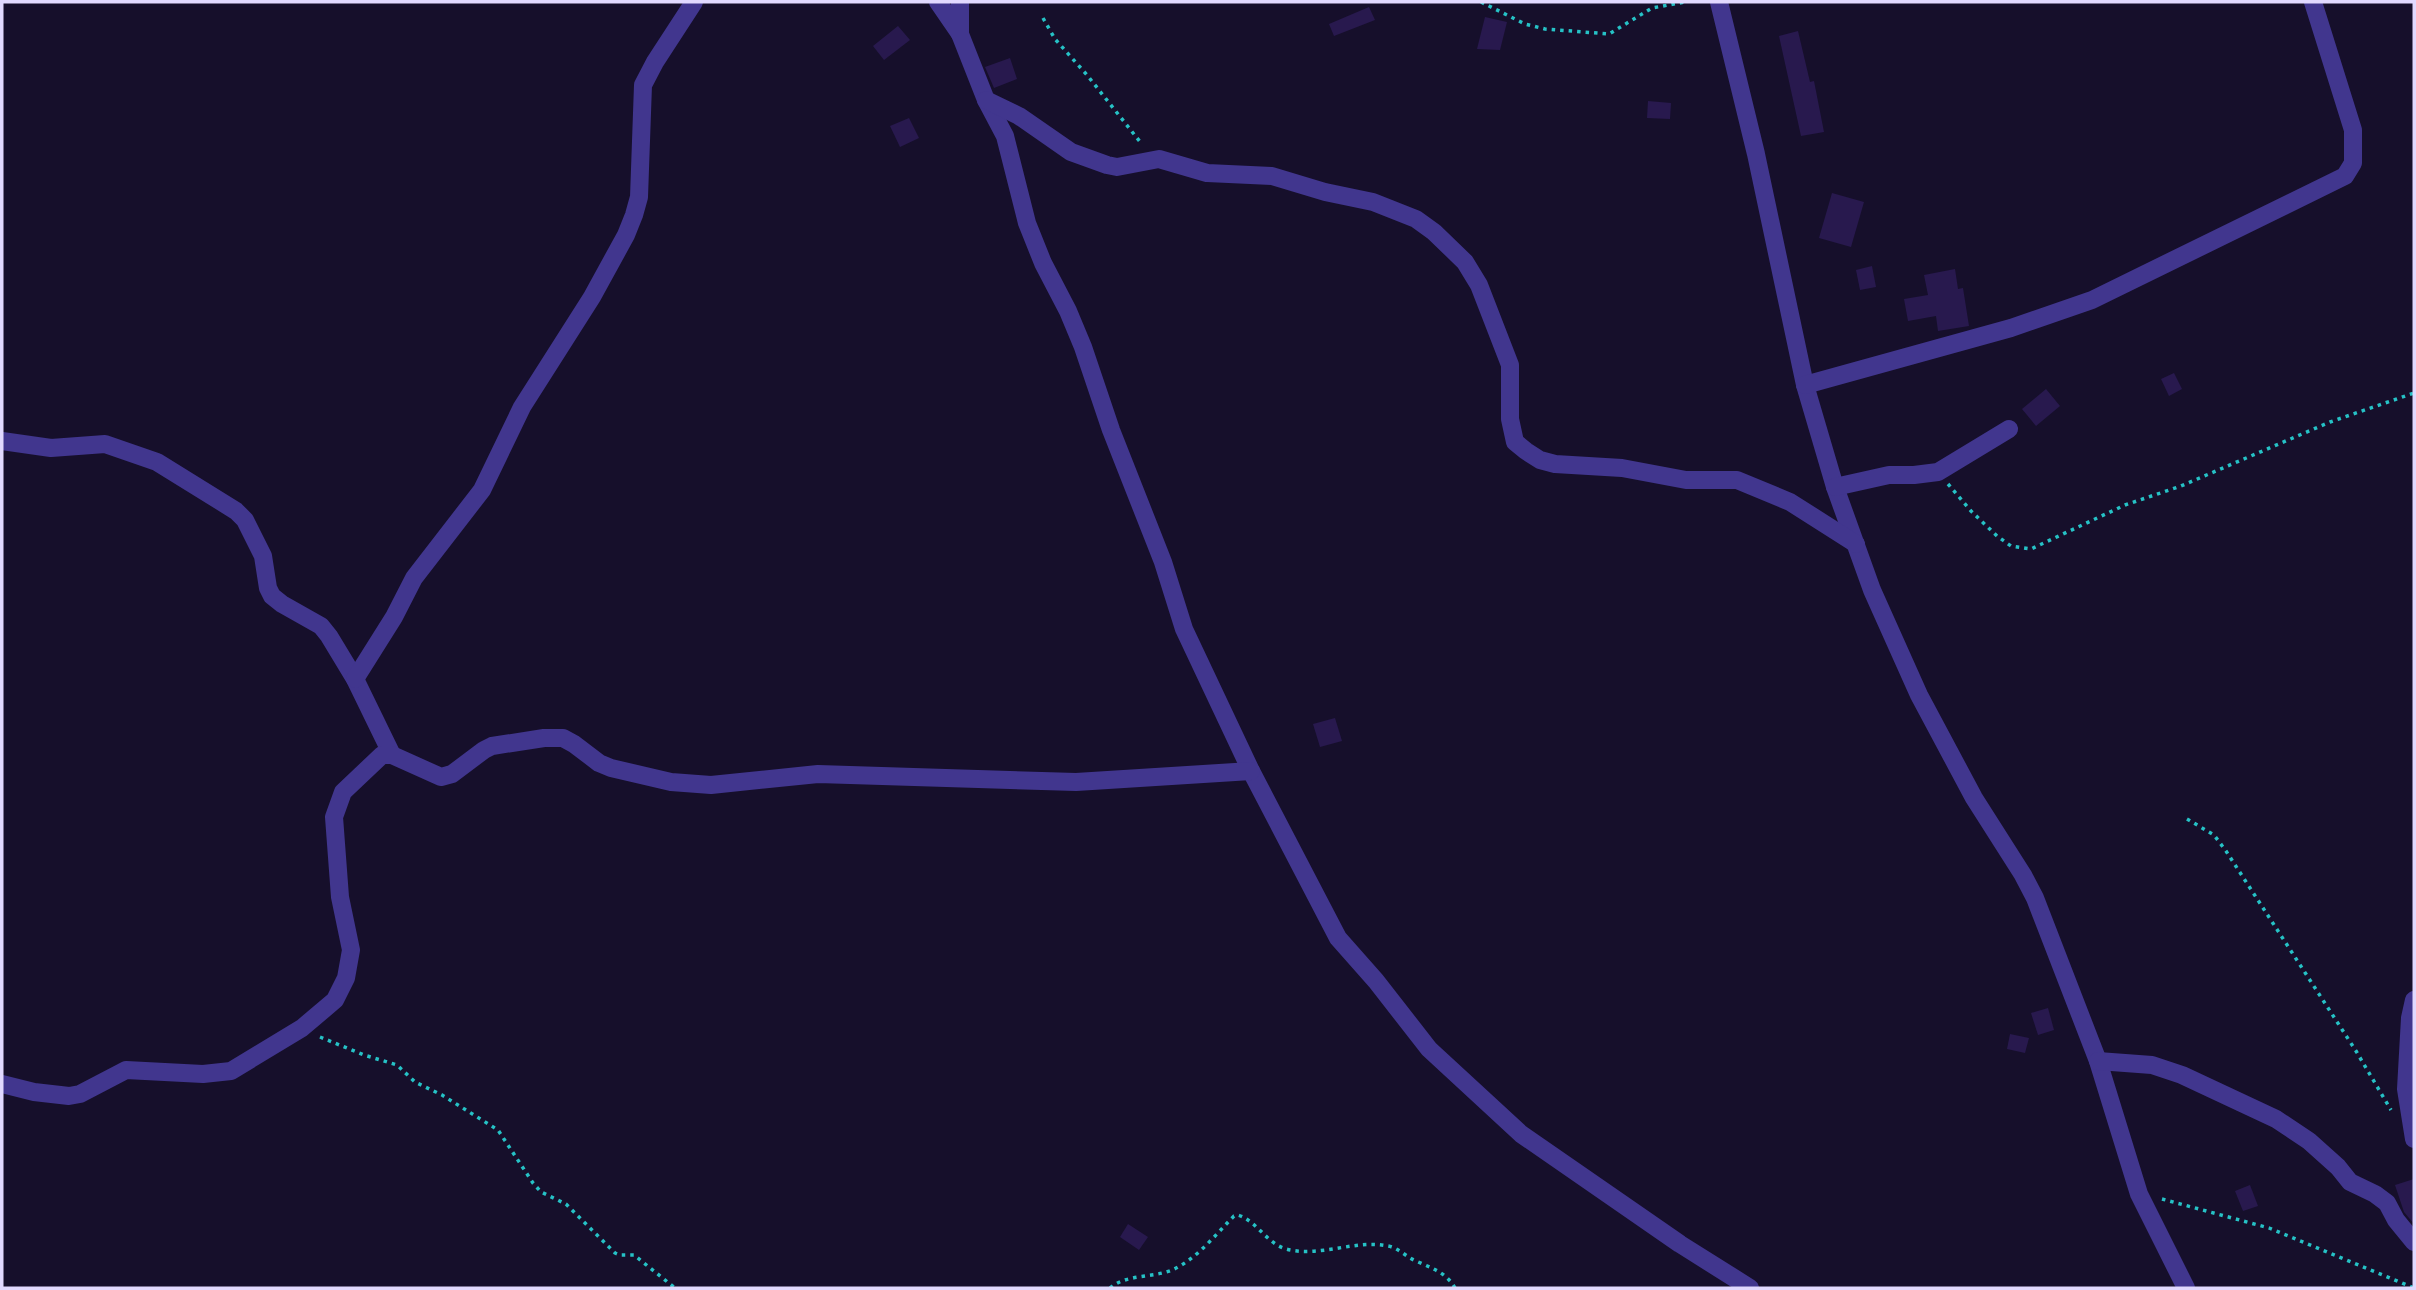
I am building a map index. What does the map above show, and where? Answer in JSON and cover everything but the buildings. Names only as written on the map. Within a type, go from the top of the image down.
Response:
[{"type":"street","points":[[355,679],[394,617],[414,578],[482,490],[523,407],[593,297],[626,235],[639,197],[643,85],[694,2]]},
{"type":"street","points":[[938,2],[960,34],[986,100],[1004,136],[1027,223],[1083,347],[1111,430],[1163,562],[1184,629],[1251,771],[1338,938],[1376,981],[1429,1049],[1521,1134],[1680,1244],[1750,1288]]},
{"type":"street","points":[[960,2],[960,34]]},
{"type":"street","points":[[1719,2],[1756,154],[1805,385],[1835,487],[1872,590],[1919,695],[1974,798],[2035,898],[2098,1061],[2139,1194],[2186,1288]]},
{"type":"street","points":[[1805,385],[2011,328],[2092,300],[2345,176],[2353,163],[2353,130],[2312,2]]},
{"type":"street","points":[[986,100],[1019,116],[1071,152],[1095,161],[1117,167],[1158,159],[1207,173],[1272,176],[1325,192],[1373,202],[1416,219],[1434,232],[1465,262],[1479,285],[1510,365],[1510,419],[1515,442],[1540,460],[1566,465],[1622,468],[1686,480],[1737,480],[1790,502],[1856,544]]},
{"type":"street","points":[[1835,487],[1889,475],[1937,472],[2009,429]]},
{"type":"street","points":[[2,441],[51,448],[104,444],[157,462],[224,502],[245,520],[251,531],[263,556],[268,588],[272,596],[321,626],[355,679],[392,755]]},
{"type":"street","points":[[2,1084],[34,1092],[69,1096],[79,1094],[126,1070],[221,1073],[239,1068],[303,1028],[338,998],[349,964],[351,945],[343,917],[336,867],[334,817],[343,792],[377,758],[386,754],[441,777],[452,774],[492,746],[562,738],[611,768],[671,782],[711,785],[803,774],[1076,782],[1251,771]]},
{"type":"street","points":[[2414,1000],[2410,1018],[2406,1089],[2414,1139]]},
{"type":"street","points":[[2098,1061],[2152,1065],[2182,1075],[2276,1119],[2309,1141],[2338,1167],[2350,1182],[2387,1203],[2396,1220],[2414,1242]]},
{"type":"path","points":[[1480,2],[1525,24],[1545,29],[1609,34],[1652,8],[1685,2]]},
{"type":"path","points":[[1043,18],[1055,39],[1087,75],[1129,130],[1158,159]]},
{"type":"path","points":[[1937,472],[1997,536],[2011,547],[2031,549],[2125,505],[2181,486],[2330,422],[2414,393]]},
{"type":"path","points":[[2187,819],[2214,835],[2227,851],[2394,1115]]},
{"type":"path","points":[[303,1028],[353,1051],[397,1065],[415,1082],[498,1130],[524,1172],[541,1192],[562,1200],[615,1253],[634,1255],[675,1288]]},
{"type":"path","points":[[2139,1194],[2269,1228],[2414,1287]]},
{"type":"path","points":[[1110,1288],[1118,1282],[1172,1270],[1192,1259],[1236,1215],[1252,1223],[1273,1243],[1298,1251],[1334,1251],[1379,1245],[1394,1248],[1436,1269],[1455,1288]]}]
